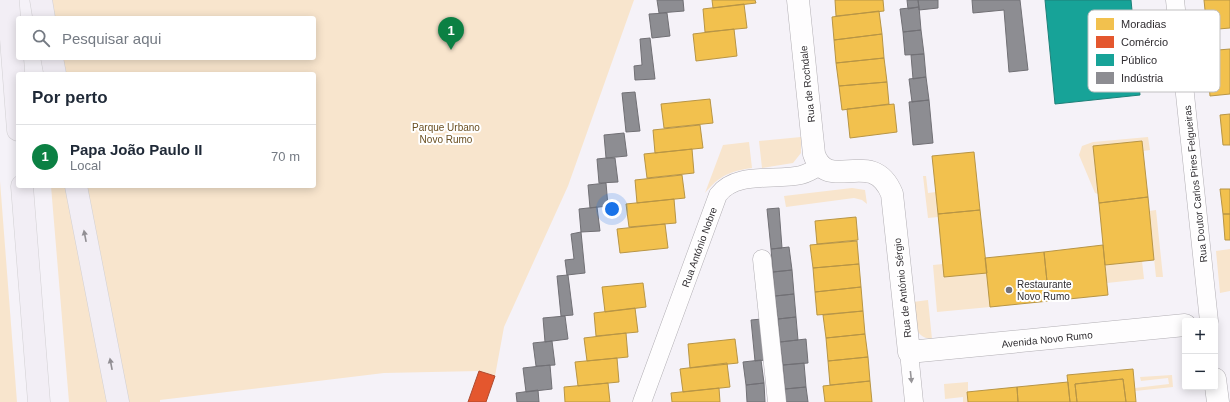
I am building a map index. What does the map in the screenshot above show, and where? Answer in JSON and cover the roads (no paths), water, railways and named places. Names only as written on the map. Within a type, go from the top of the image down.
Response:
[{"type":"highway","points":[[8,0],[16,104]]},
{"type":"highway","points":[[21,0],[22,16]]},
{"type":"highway","points":[[41,0],[44,16]]},
{"type":"highway","points":[[25,60],[26,72]]},
{"type":"highway","points":[[52,60],[55,72]]},
{"type":"highway","points":[[22,188],[39,402]]},
{"type":"highway","points":[[35,188],[52,402]]},
{"type":"highway","points":[[76,188],[118,402]]},
{"type":"street","name":"Rua de Rochdale","points":[[798,0],[814,154],[817,161],[821,165]]},
{"type":"street","name":"Rua Doutor Carlos Pires Felgueiras","points":[[1175,0],[1176,10]]},
{"type":"street","name":"Rua Doutor Carlos Pires Felgueiras","points":[[1185,92],[1209,318]]},
{"type":"street","name":"Rua de António Sérgio","points":[[821,165],[828,170],[835,172],[863,170],[873,171],[882,176],[888,183],[892,194],[914,402]]},
{"type":"street","name":"Rua António Nobre","points":[[642,402],[721,190],[732,184],[747,180],[800,175],[821,165]]},
{"type":"street","points":[[762,259],[777,402]]},
{"type":"street","name":"Avenida Novo Rumo","points":[[909,352],[1182,325]]},
{"type":"place","name":"Papa João Paulo II","points":[[451,50]]},
{"type":"place","name":"Restaurante Novo Rumo","points":[[1009,290]]},
{"type":"park label","name":"Parque Urbano Novo Rumo","points":[[446,132]]}]
